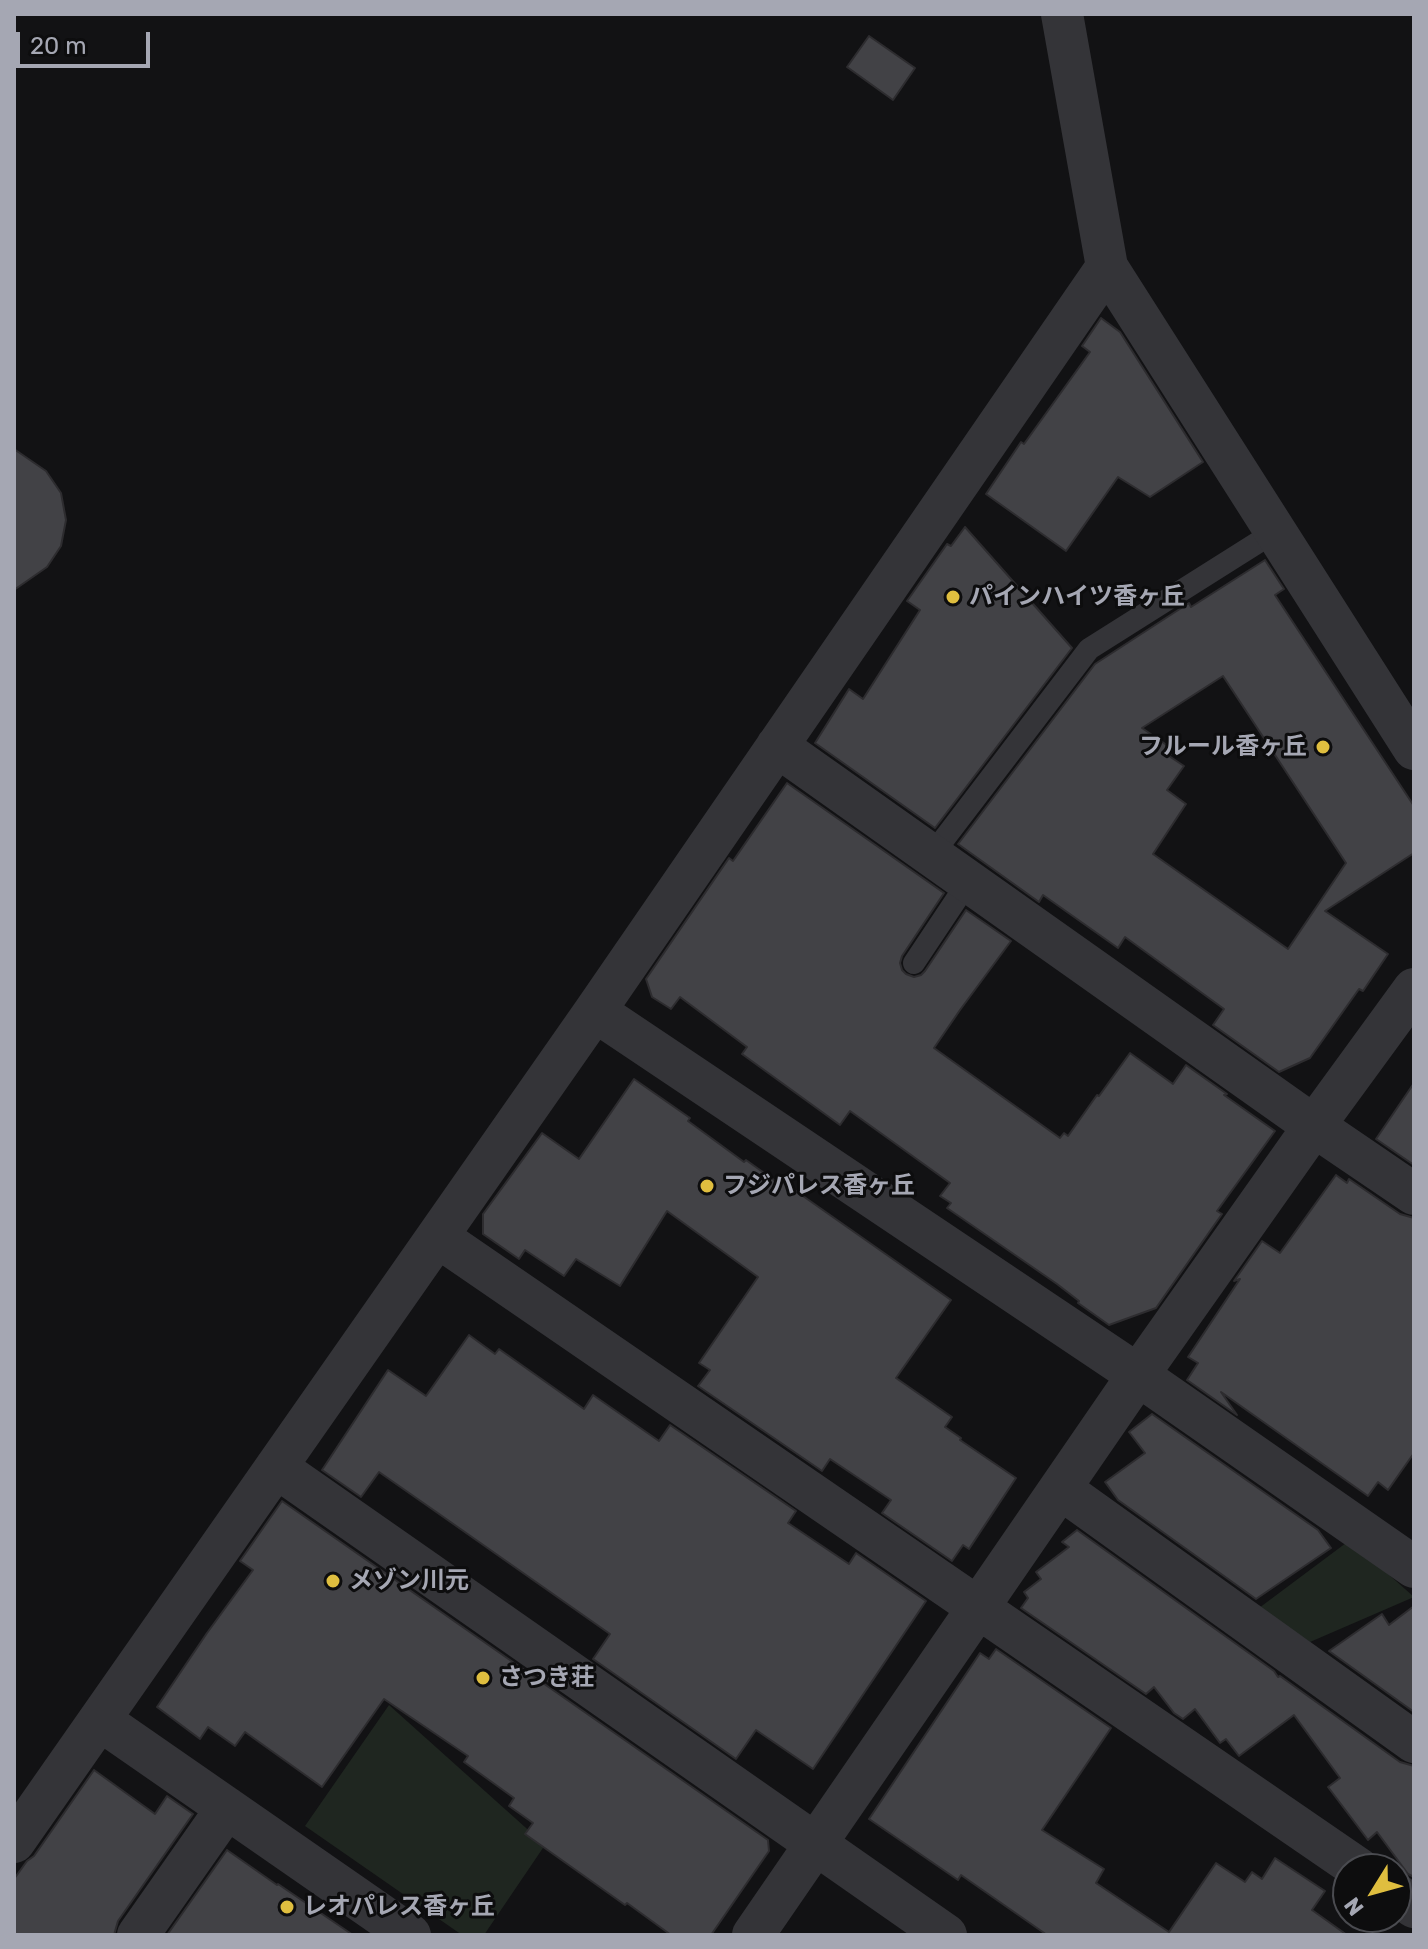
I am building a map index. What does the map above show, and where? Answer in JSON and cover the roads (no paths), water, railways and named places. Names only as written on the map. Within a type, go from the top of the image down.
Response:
[{"type":"street","points":[[1062,14],[1107,267],[1414,749]]},
{"type":"street","points":[[14,1842],[595,1011],[1107,267]]},
{"type":"street","points":[[777,746],[1414,1194]]},
{"type":"street","points":[[753,1935],[1138,1375],[1414,989]]},
{"type":"street","points":[[595,1011],[1410,1555]]},
{"type":"street","points":[[438,1237],[1336,1853]]},
{"type":"street","points":[[276,1467],[946,1935]]},
{"type":"street","points":[[1061,1489],[1414,1742]]},
{"type":"street","points":[[100,1720],[410,1935]]},
{"type":"street","points":[[138,1935],[227,1808]]},
{"type":"lane","points":[[931,856],[1089,649],[1276,531]]},
{"type":"lane","points":[[914,963],[968,882]]},
{"type":"place","name":"パインハイツ香ヶ丘","points":[[953,597]]},
{"type":"place","name":"フルール香ヶ丘","points":[[1323,747]]},
{"type":"place","name":"フジパレス香ヶ丘","points":[[707,1186]]},
{"type":"place","name":"メゾン川元","points":[[333,1581]]},
{"type":"place","name":"さつき荘","points":[[483,1678]]},
{"type":"place","name":"レオパレス香ヶ丘","points":[[287,1907]]}]
